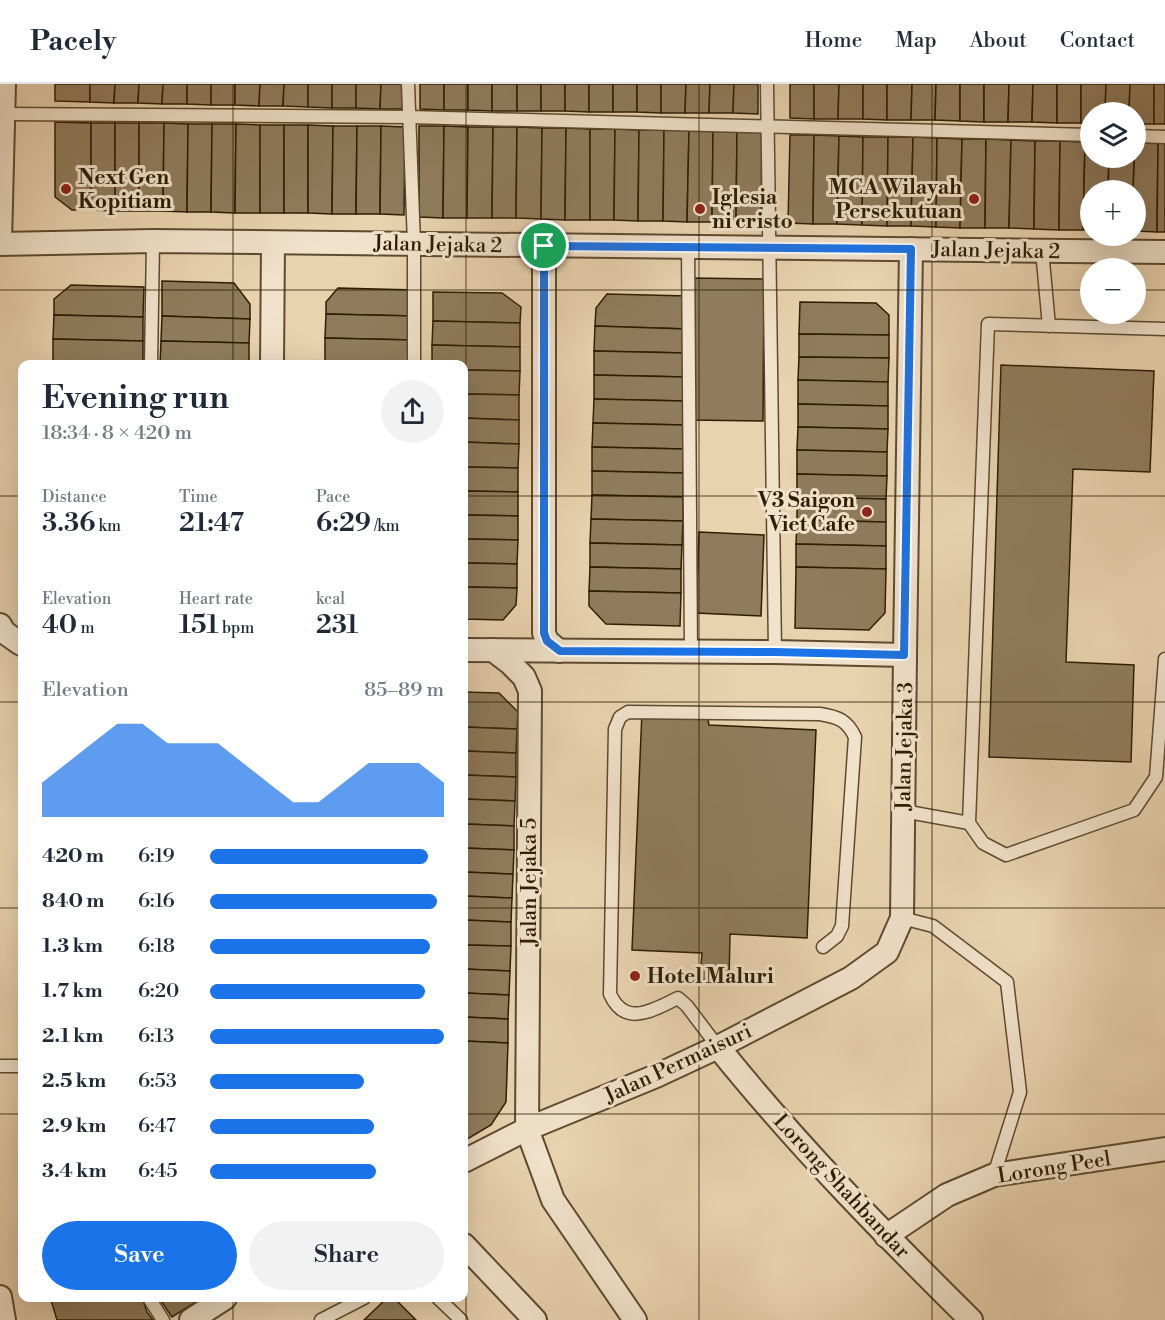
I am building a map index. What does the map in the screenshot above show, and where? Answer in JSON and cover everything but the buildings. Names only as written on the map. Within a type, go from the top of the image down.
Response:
[{"type":"street","points":[[0,243],[4,84]]},
{"type":"street","name":"Jalan Jejaka 2","points":[[0,243],[414,244],[1165,252]]},
{"type":"street","points":[[272,360],[273,243]]},
{"type":"street","points":[[544,246],[544,633],[547,641],[560,651]]},
{"type":"street","name":"Jalan Jejaka 3","points":[[887,952],[903,918],[904,655],[911,249]]},
{"type":"street","points":[[0,625],[14,644]]},
{"type":"street","points":[[468,650],[904,655]]},
{"type":"street","name":"Jalan Jejaka 5","points":[[493,650],[524,677],[530,691],[527,1129]]},
{"type":"street","name":"Jalan Permaisuri","points":[[468,1159],[527,1129],[656,1076],[718,1047],[851,978],[887,952]]},
{"type":"street","name":"Lorong Shahbandar","points":[[718,1047],[750,1087],[886,1236],[971,1320]]},
{"type":"street","points":[[527,1129],[553,1200],[635,1320]]},
{"type":"street","name":"Lorong Peel","points":[[886,1236],[947,1195],[994,1175],[1165,1149]]},
{"type":"street","points":[[468,1249],[535,1320]]},
{"type":"street","points":[[0,1297],[4,1320]]},
{"type":"street","points":[[190,1320],[219,1302]]},
{"type":"lane","points":[[408,84],[414,244],[414,360]]},
{"type":"lane","points":[[767,84],[775,652]]},
{"type":"lane","points":[[4,114],[409,117],[1080,135]]},
{"type":"lane","points":[[1146,136],[1165,137]]},
{"type":"lane","points":[[151,360],[153,242]]},
{"type":"lane","points":[[688,247],[691,653]]},
{"type":"lane","points":[[1042,250],[1049,326]]},
{"type":"lane","points":[[1165,329],[988,324],[969,823],[983,843],[1006,855],[1134,810],[1156,777],[1165,659]]},
{"type":"lane","points":[[718,1047],[687,1006],[678,998],[642,1014],[628,1014],[615,1005],[610,994],[615,729],[620,717],[628,712],[820,714],[842,720],[851,727],[855,737],[842,926],[837,936],[823,947]]},
{"type":"lane","points":[[903,811],[969,823]]},
{"type":"lane","points":[[903,918],[933,926],[1007,982],[1020,1092],[994,1175]]},
{"type":"lane","points":[[0,1066],[18,1066]]},
{"type":"lane","points":[[152,1302],[163,1320]]},
{"type":"lane","points":[[321,1320],[356,1302]]},
{"type":"lane","points":[[442,1302],[461,1320]]},
{"type":"place","name":"Next Gen Kopitiam","points":[[66,189]]},
{"type":"place","name":"MCA Wilayah Persekutuan","points":[[974,199]]},
{"type":"place","name":"Iglesia ni cristo","points":[[700,209]]},
{"type":"place","name":"V3 Saigon Viet Cafe","points":[[867,512]]},
{"type":"place","name":"Hotel Maluri","points":[[635,976]]},
{"type":"route","points":[[544,246],[911,249],[904,655],[560,651],[547,641],[544,633],[544,246]]}]
